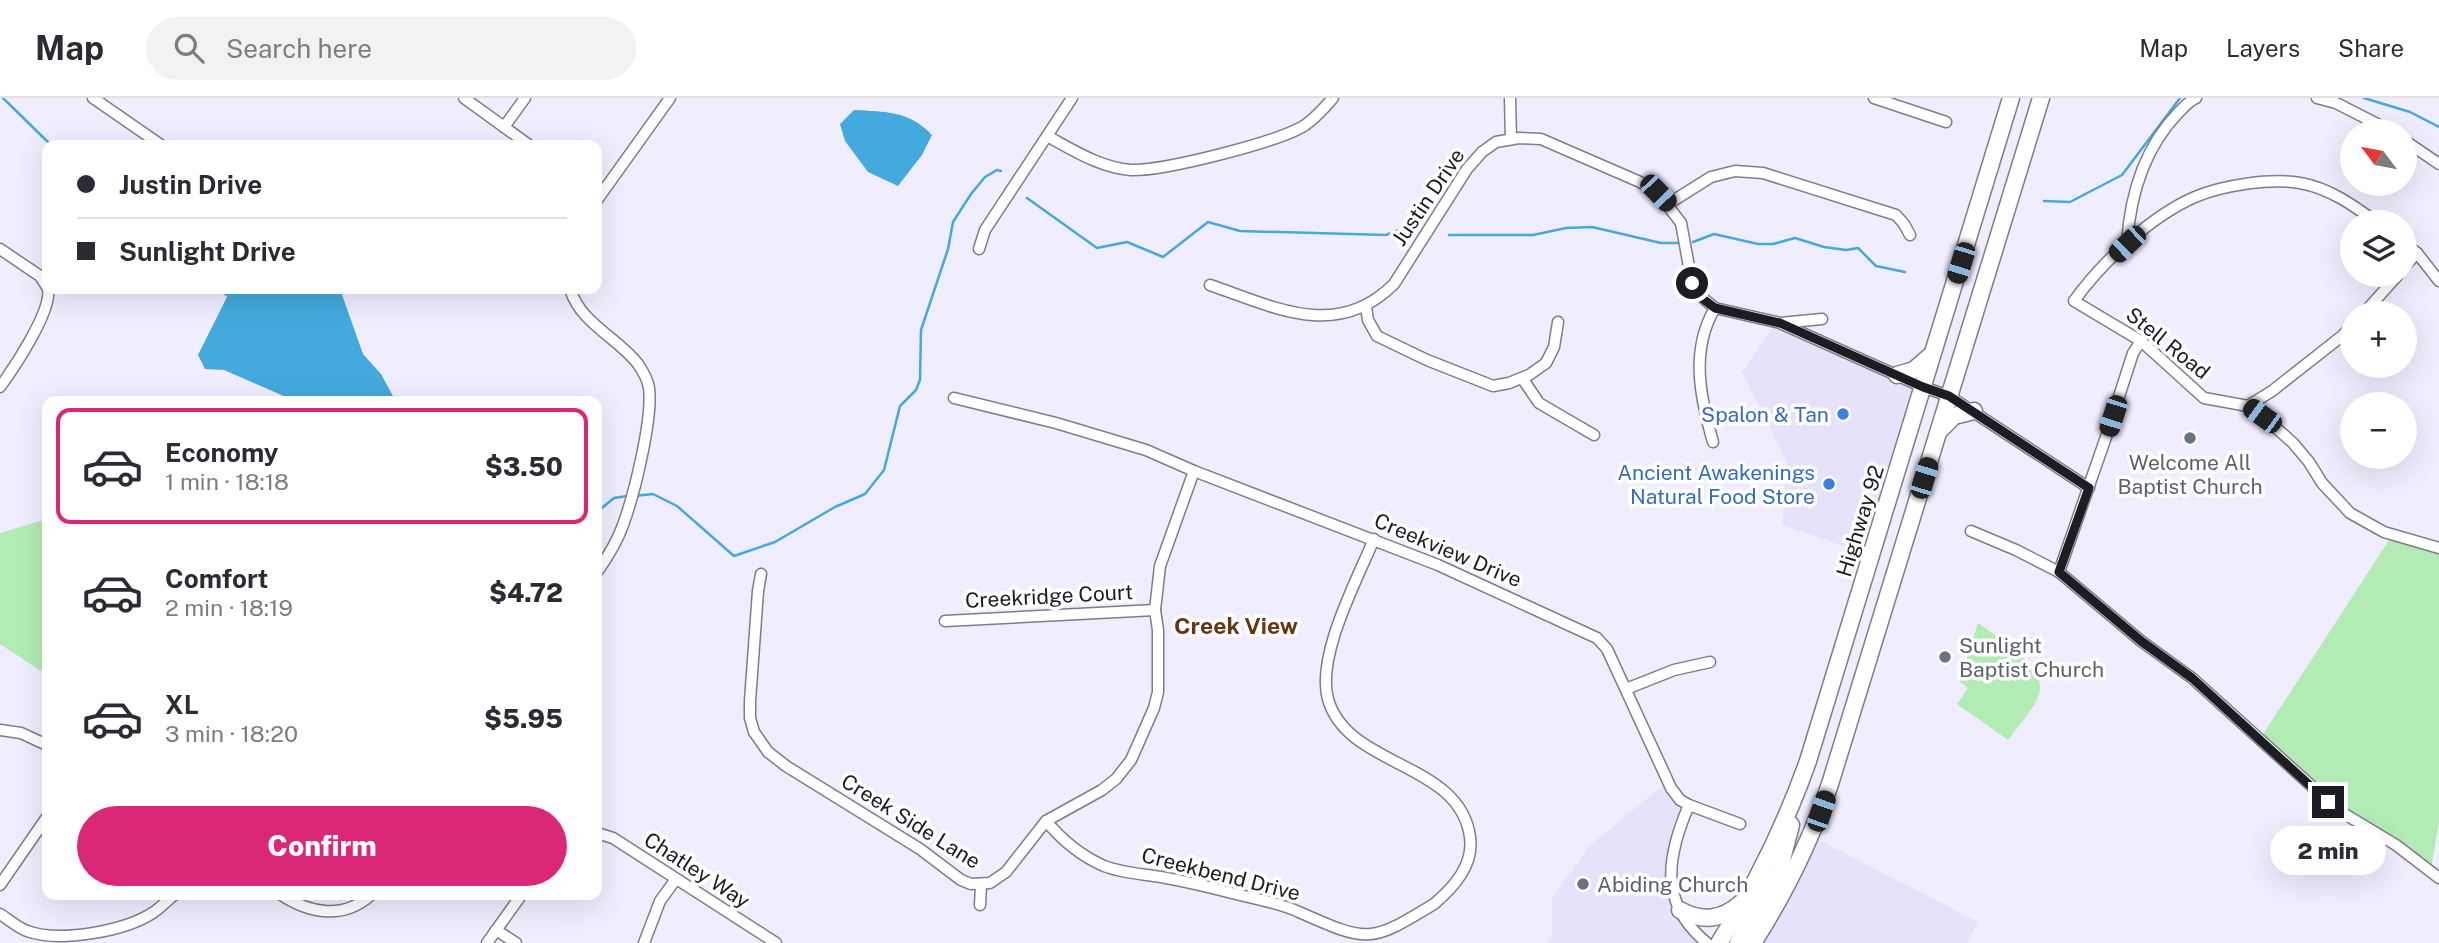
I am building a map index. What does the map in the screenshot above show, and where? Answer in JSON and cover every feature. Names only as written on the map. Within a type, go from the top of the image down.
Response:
[{"type":"main road","name":"Highway 92","points":[[1719,943],[1748,897],[1793,805],[2011,98]]},
{"type":"main road","points":[[2034,98],[2034,118]]},
{"type":"main road","points":[[1753,943],[1794,871],[1821,811],[2040,98]]},
{"type":"main road","points":[[1897,375],[1908,373],[1920,366],[1935,348]]},
{"type":"main road","points":[[1938,432],[1954,416],[1973,411]]},
{"type":"main road","points":[[1738,943],[1784,858],[1793,805]]},
{"type":"main road","points":[[1680,910],[1693,916],[1712,919],[1730,912],[1748,897]]},
{"type":"main road","points":[[1761,943],[1764,926]]},
{"type":"street","points":[[93,98],[154,140]]},
{"type":"street","points":[[464,98],[522,140]]},
{"type":"street","points":[[504,127],[526,98]]},
{"type":"street","points":[[602,190],[670,98]]},
{"type":"street","points":[[979,249],[985,230],[1072,98]]},
{"type":"street","points":[[1047,135],[1080,154],[1109,165],[1130,170],[1155,168],[1277,138],[1303,126],[1333,98]]},
{"type":"street","points":[[1510,98],[1511,139]]},
{"type":"street","points":[[1874,98],[1946,121]]},
{"type":"street","points":[[2127,244],[2129,215],[2149,153],[2167,124],[2196,98]]},
{"type":"street","points":[[2317,98],[2336,103],[2367,119]]},
{"type":"street","name":"Justin Drive","points":[[1210,285],[1294,314],[1346,313],[1366,307],[1394,284],[1424,234],[1482,152],[1496,142],[1542,139],[1640,182],[1658,193],[1681,223],[1692,283],[1703,299],[1715,308]]},
{"type":"street","points":[[2417,149],[2439,164]]},
{"type":"street","points":[[1668,204],[1711,177],[1735,171],[1763,173],[1896,215],[1910,235]]},
{"type":"street","points":[[2127,244],[2157,219],[2195,197],[2225,188],[2264,182],[2301,183],[2341,197],[2359,210]]},
{"type":"street","name":"Stell Road","points":[[2127,244],[2086,284],[2074,300],[2141,341],[2204,398],[2248,406],[2293,443],[2322,483],[2350,513],[2384,532],[2438,546]]},
{"type":"street","points":[[0,249],[42,279]]},
{"type":"street","points":[[2417,253],[2439,281]]},
{"type":"street","points":[[2375,301],[2387,287]]},
{"type":"street","points":[[0,387],[37,325],[47,303],[48,294]]},
{"type":"street","points":[[572,294],[580,311],[626,350],[640,366],[649,387],[648,416],[639,468],[623,526],[602,565]]},
{"type":"street","points":[[1366,307],[1368,320],[1377,336],[1427,360],[1493,386],[1522,378],[1546,363],[1554,347],[1558,321]]},
{"type":"street","points":[[1713,442],[1702,405],[1699,345],[1706,323],[1715,308],[1780,323],[1949,396],[2089,488]]},
{"type":"street","points":[[1780,323],[1822,319]]},
{"type":"street","points":[[2248,406],[2340,339]]},
{"type":"street","points":[[2059,572],[2133,353],[2141,341]]},
{"type":"street","points":[[1522,378],[1539,403],[1594,435]]},
{"type":"street","name":"Creekview Drive","points":[[954,398],[1123,442],[1374,539],[1492,589],[1597,638],[1607,649],[1671,788],[1680,800],[1689,805]]},
{"type":"street","name":"Creek Side Lane","points":[[761,574],[750,701],[750,718],[760,743],[786,766],[920,849],[961,880],[971,884],[990,883],[1006,872],[1033,834],[1046,821],[1116,779],[1131,760],[1154,708],[1158,692],[1158,630],[1154,610],[1160,566],[1194,471]]},
{"type":"street","points":[[1971,531],[2059,572],[2141,641],[2192,678],[2338,810],[2396,845],[2439,878]]},
{"type":"street","name":"Creekbend Drive","points":[[1046,821],[1065,842],[1104,866],[1214,888],[1287,908],[1355,939],[1370,941],[1393,936],[1441,898],[1467,866],[1471,848],[1463,814],[1452,797],[1427,779],[1353,736],[1337,718],[1327,697],[1325,672],[1331,642],[1374,539]]},
{"type":"street","name":"Creekridge Court","points":[[945,621],[1154,610]]},
{"type":"street","points":[[1626,689],[1674,670],[1710,662]]},
{"type":"street","points":[[0,730],[22,733],[42,743]]},
{"type":"street","points":[[1707,943],[1680,910],[1672,889],[1671,862],[1680,827],[1689,805],[1740,824]]},
{"type":"street","points":[[0,885],[42,824]]},
{"type":"street","name":"Chatley Way","points":[[602,835],[613,838],[776,943]]},
{"type":"street","points":[[644,943],[660,901],[676,879]]},
{"type":"street","points":[[980,905],[981,885]]},
{"type":"street","points":[[0,914],[26,931],[48,936],[72,936],[121,926],[153,913],[168,900]]},
{"type":"street","points":[[290,900],[306,909],[328,912],[344,911],[365,900]]},
{"type":"street","points":[[487,943],[518,900]]},
{"type":"street","points":[[496,930],[516,943]]},
{"type":"shaded area","points":[[1778,320],[1915,377],[1867,554],[1782,525],[1787,463],[1742,372]]},
{"type":"shaded area","points":[[1664,785],[1685,816],[1670,894],[1707,943],[1547,943],[1552,937],[1552,898],[1591,844]]},
{"type":"shaded area","points":[[1776,818],[1978,922],[1967,943],[1724,943]]},
{"type":"green space","points":[[42,520],[42,672],[0,644],[0,533]]},
{"type":"green space","points":[[2395,531],[2439,544],[2439,822],[2431,868],[2343,806],[2293,775],[2256,745]]},
{"type":"green space","points":[[1978,623],[2029,663],[2040,684],[2033,706],[2008,740],[1957,704],[1968,688],[1959,681]]},
{"type":"water","points":[[854,110],[896,114],[914,121],[932,135],[922,155],[898,186],[868,172],[845,141],[840,124]]},
{"type":"water","points":[[228,294],[342,294],[363,354],[381,374],[393,396],[284,396],[224,370],[205,369],[198,355]]},
{"type":"waterway","points":[[3,98],[46,140]]},
{"type":"waterway","points":[[2044,201],[2070,202],[2122,175],[2180,98]]},
{"type":"waterway","points":[[2364,98],[2410,112],[2439,127]]},
{"type":"waterway","points":[[634,496],[653,494],[677,506],[734,556],[775,542],[835,507],[865,494],[884,470],[900,406],[916,390],[920,380],[921,330],[948,249],[953,222],[985,177],[997,170],[1001,171]]},
{"type":"waterway","points":[[1027,198],[1097,248],[1127,242],[1163,257],[1208,222],[1240,231],[1386,235],[1415,224]]},
{"type":"waterway","points":[[1449,235],[1533,235],[1566,228],[1592,227],[1661,243],[1678,243]]},
{"type":"waterway","points":[[1693,242],[1714,234],[1758,244],[1773,244],[1795,238],[1824,247],[1846,250],[1858,248],[1876,266],[1905,272]]},
{"type":"waterway","points":[[602,508],[614,498],[627,496]]},
{"type":"place","name":"Spalon & Tan","points":[[1843,414]]},
{"type":"place","name":"Welcome All Baptist Church","points":[[2190,438]]},
{"type":"place","name":"Ancient Awakenings Natural Food Store","points":[[1829,484]]},
{"type":"place","name":"Sunlight Baptist Church","points":[[1945,657]]},
{"type":"place","name":"Abiding Church","points":[[1583,884]]},
{"type":"district","name":"Creek View","points":[[1236,625]]},
{"type":"route","points":[[1692,283],[1703,299],[1715,308],[1780,323],[1949,396],[2089,488],[2059,572],[2141,641],[2192,678],[2328,802]]}]
